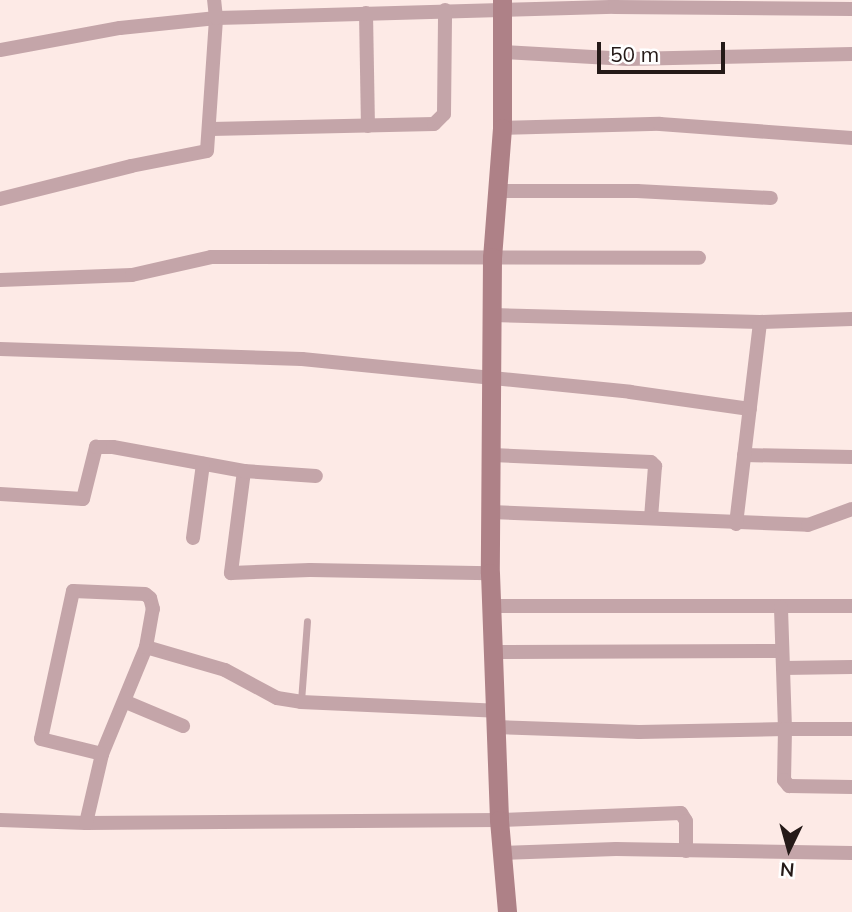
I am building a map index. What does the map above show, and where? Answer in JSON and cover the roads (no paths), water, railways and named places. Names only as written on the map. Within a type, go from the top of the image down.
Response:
[{"type":"street","points":[[0,199],[131,166],[199,155],[207,150],[211,129],[216,18],[214,0]]},
{"type":"street","points":[[0,50],[120,28],[216,18],[445,10],[502,5],[716,5],[852,9]]},
{"type":"street","points":[[502,5],[502,128],[492,257],[490,606],[499,820],[507,912]]},
{"type":"street","points":[[211,129],[434,124],[444,114],[445,10]]},
{"type":"street","points":[[366,13],[368,126]]},
{"type":"street","points":[[502,52],[617,59],[852,54]]},
{"type":"street","points":[[502,128],[660,124],[852,138]]},
{"type":"street","points":[[498,191],[637,191],[771,198]]},
{"type":"street","points":[[0,280],[132,275],[211,257],[699,258]]},
{"type":"street","points":[[492,315],[760,322],[852,318]]},
{"type":"street","points":[[736,524],[760,322]]},
{"type":"street","points":[[0,349],[302,359],[630,392],[750,409]]},
{"type":"street","points":[[0,494],[83,499],[96,447],[113,446],[244,471],[316,476]]},
{"type":"street","points":[[492,455],[651,462],[655,466],[651,519]]},
{"type":"street","points":[[744,455],[852,457]]},
{"type":"street","points":[[193,538],[203,464]]},
{"type":"street","points":[[244,471],[232,573],[310,570],[490,573]]},
{"type":"street","points":[[491,512],[808,525],[852,509]]},
{"type":"street","points":[[86,823],[103,754],[146,647],[153,609],[150,598],[145,594],[74,591],[41,739],[103,754]]},
{"type":"street","points":[[490,606],[852,606]]},
{"type":"street","points":[[781,607],[785,785],[852,787]]},
{"type":"street","points":[[146,647],[225,670],[277,698],[300,702],[639,732],[852,729]]},
{"type":"street","points":[[494,652],[782,651]]},
{"type":"street","points":[[783,668],[852,667]]},
{"type":"street","points":[[126,702],[183,726]]},
{"type":"street","points":[[0,820],[86,823],[499,820],[681,813],[686,821],[686,851]]},
{"type":"street","points":[[502,853],[616,849],[852,853]]},
{"type":"lane","points":[[300,702],[307,621]]}]
